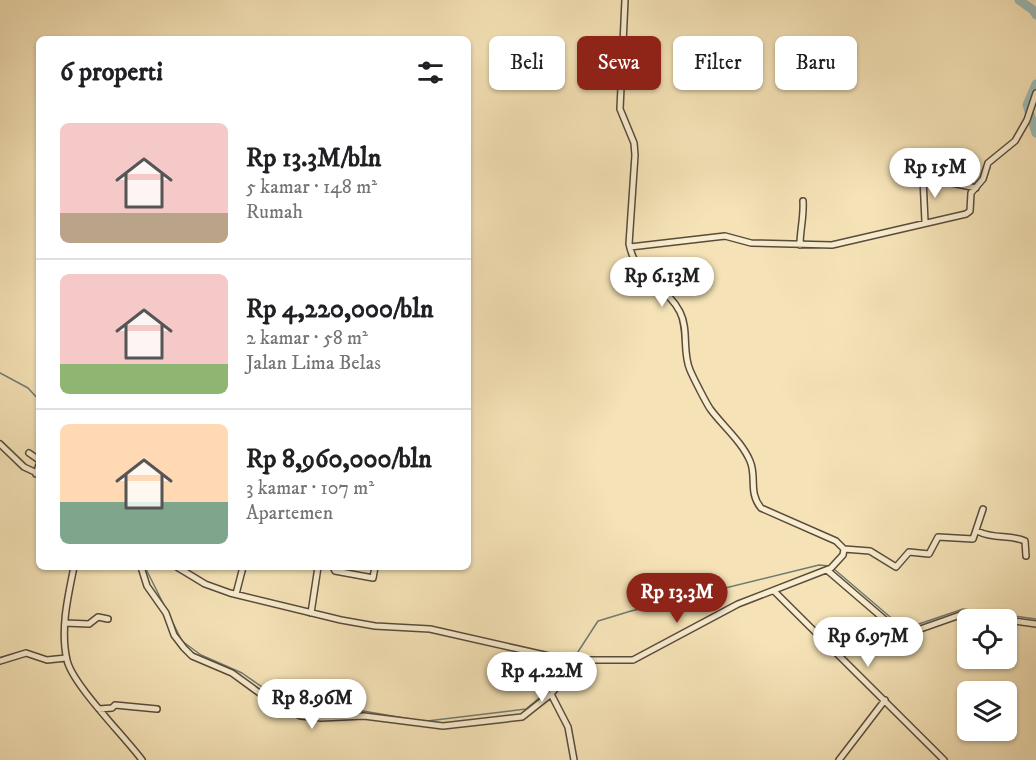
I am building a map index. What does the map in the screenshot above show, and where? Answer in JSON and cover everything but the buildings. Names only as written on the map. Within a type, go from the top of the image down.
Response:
[{"type":"street","points":[[624,0],[620,109],[634,143],[635,155],[630,247],[639,271],[679,309],[683,321],[690,370],[703,392],[708,407],[751,462],[754,500],[761,508],[824,535],[844,549],[868,550],[896,567],[910,551],[929,554],[938,537],[972,539],[977,531],[983,509]]},
{"type":"street","points":[[630,247],[725,236],[751,243],[832,245],[966,214],[970,211],[971,193],[983,179],[988,163],[1015,141],[1028,120],[1036,93]]},
{"type":"street","points":[[923,178],[925,222]]},
{"type":"street","points":[[947,182],[976,188]]},
{"type":"street","points":[[800,245],[803,201]]},
{"type":"street","points":[[0,444],[17,461],[36,473]]},
{"type":"street","points":[[29,453],[36,458]]},
{"type":"street","points":[[977,531],[991,537],[1016,538],[1025,541],[1026,556]]},
{"type":"street","points":[[182,570],[205,584],[236,594],[375,626],[430,629],[524,652],[577,660],[633,660],[738,604],[775,592],[831,567],[844,549]]},
{"type":"street","points":[[831,567],[898,631],[909,633],[963,614],[1036,624]]},
{"type":"street","points":[[74,570],[65,623],[66,658],[70,668],[99,709],[142,760]]},
{"type":"street","points":[[142,570],[147,586],[166,613],[174,635],[192,656],[232,673],[276,705],[301,716],[321,718],[364,716],[412,724],[443,726],[522,717],[551,694],[577,660]]},
{"type":"street","points":[[236,594],[242,570]]},
{"type":"street","points":[[311,613],[318,570]]},
{"type":"street","points":[[334,570],[345,575],[373,578],[374,570]]},
{"type":"street","points":[[775,592],[944,760]]},
{"type":"street","points":[[65,623],[89,624],[98,617],[108,619]]},
{"type":"street","points":[[0,661],[3,662],[26,653],[47,660],[66,658]]},
{"type":"street","points":[[551,694],[568,727],[574,760]]},
{"type":"street","points":[[839,760],[885,700]]},
{"type":"street","points":[[99,709],[112,708],[115,705],[157,709]]},
{"type":"waterway","points":[[1019,0],[1036,15]]},
{"type":"waterway","points":[[1036,84],[1027,105],[1036,133]]},
{"type":"waterway","points":[[0,373],[28,388],[36,397]]},
{"type":"waterway","points":[[574,658],[598,621],[819,565],[830,566]]},
{"type":"waterway","points":[[834,569],[896,622],[910,627],[963,609],[1036,619]]},
{"type":"waterway","points":[[146,570],[182,641],[201,655],[242,673],[291,707],[328,714],[363,711],[410,719]]},
{"type":"waterway","points":[[427,721],[526,709],[544,694],[572,662]]}]
